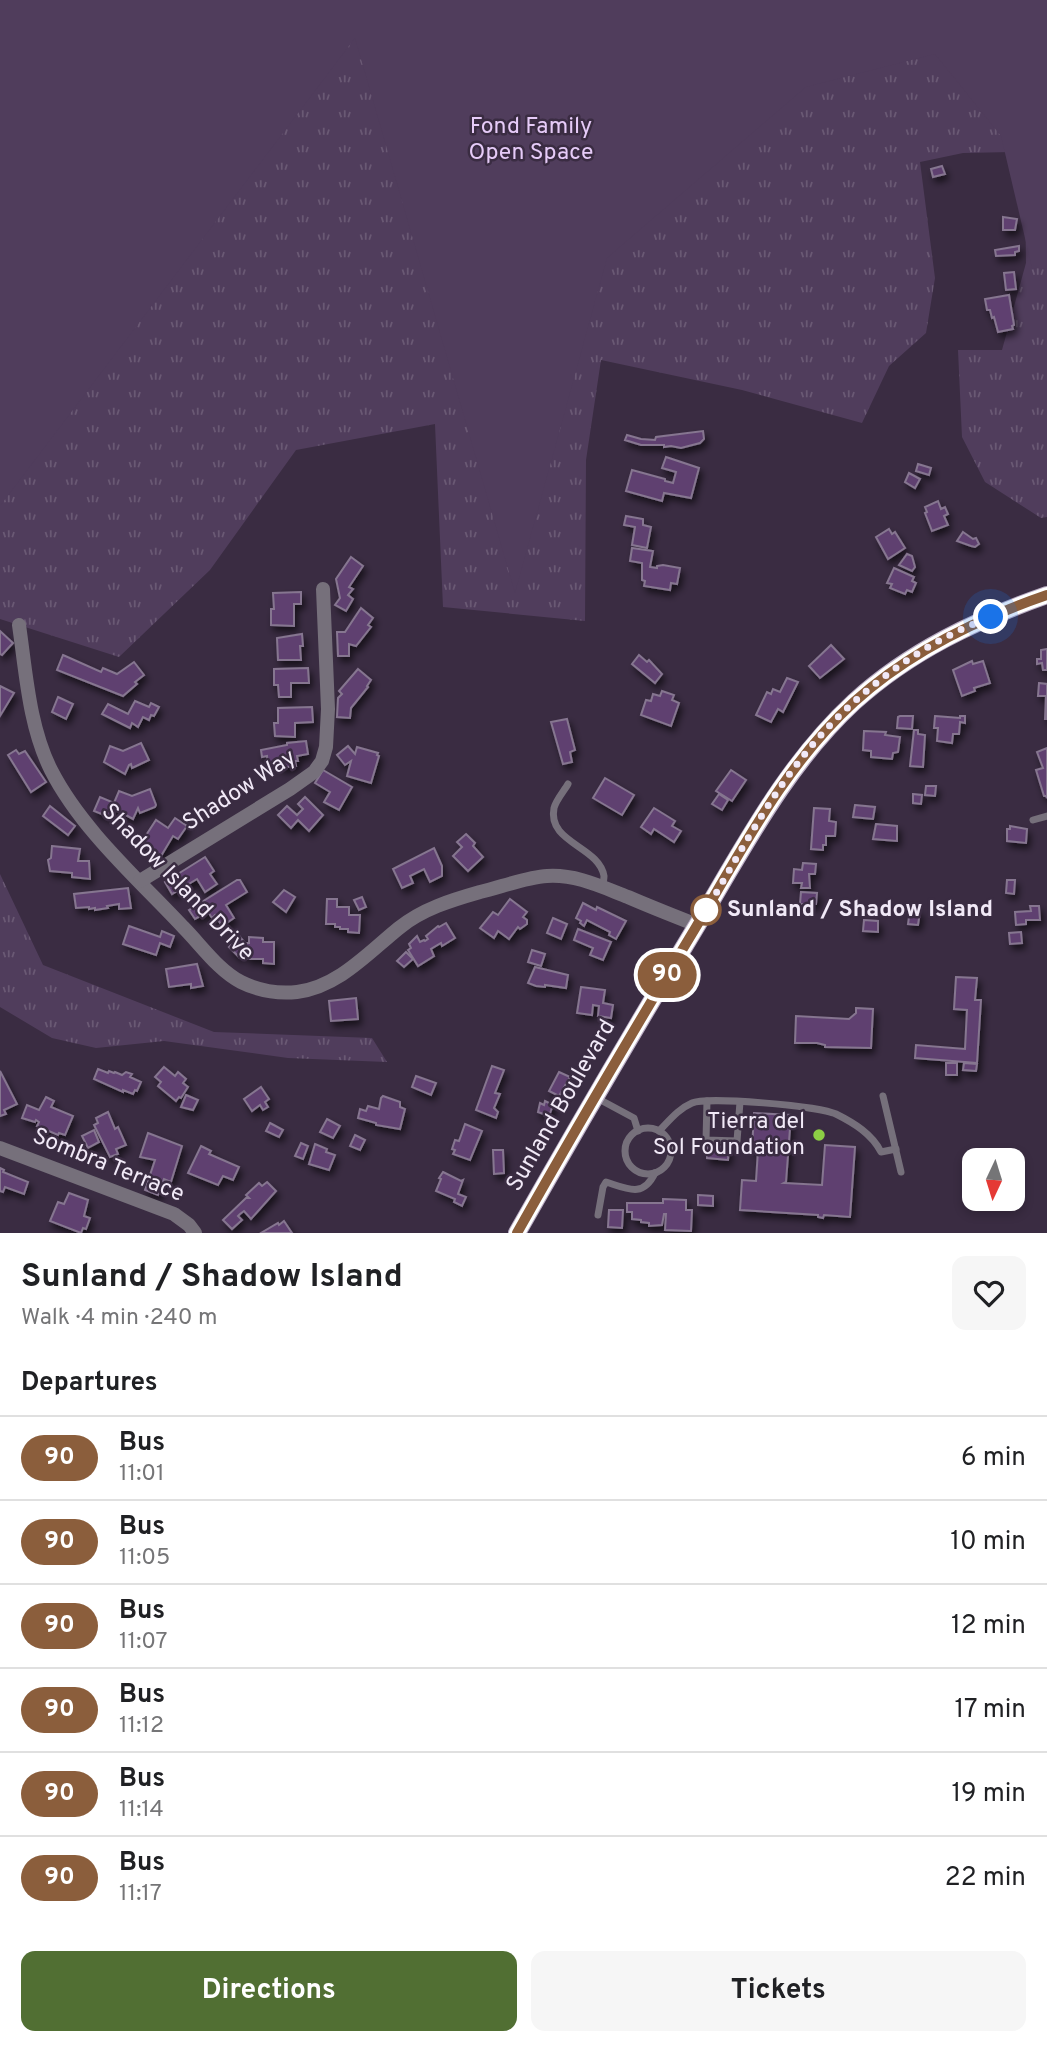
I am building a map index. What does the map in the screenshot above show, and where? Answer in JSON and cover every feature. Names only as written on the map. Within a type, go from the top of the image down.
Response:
[{"type":"main road","name":"Sunland Boulevard","points":[[517,1233],[594,1097],[766,808],[814,743],[856,700],[911,658],[972,624],[1047,596]]},
{"type":"street","name":"Shadow Way","points":[[140,881],[290,789],[314,772],[322,761],[326,747],[328,709],[323,589]]},
{"type":"street","name":"Shadow Island Drive","points":[[19,625],[31,708],[50,768],[69,801],[82,820],[223,968],[239,981],[276,993],[316,988],[341,975],[404,924],[424,912],[465,896],[544,876],[584,880],[697,925]]},
{"type":"street","name":"Sombra Terrace","points":[[0,1148],[174,1214],[195,1233]]},
{"type":"lane","points":[[568,784],[554,806],[555,825],[562,834],[598,862],[604,876],[603,887]]},
{"type":"lane","points":[[1032,820],[1047,816]]},
{"type":"lane","points":[[883,1096],[901,1172]]},
{"type":"lane","points":[[594,1097],[634,1118],[638,1131]]},
{"type":"lane","points":[[659,1131],[693,1101],[740,1102],[815,1108],[835,1113],[869,1134],[881,1152],[896,1149]]},
{"type":"lane","points":[[707,1101],[706,1140],[737,1141],[740,1102]]},
{"type":"lane","points":[[645,1128],[659,1131],[669,1142],[670,1157],[662,1169],[655,1173],[640,1172],[629,1163],[625,1149],[627,1142],[645,1128]]},
{"type":"lane","points":[[598,1215],[606,1182],[631,1190],[642,1189],[655,1173]]},
{"type":"green space","points":[[0,0],[1047,0],[1047,517],[1041,518],[985,482],[962,437],[958,350],[1002,350],[1026,263],[1025,186],[1011,152],[963,153],[920,162],[935,278],[926,333],[889,366],[862,423],[742,390],[601,360],[586,460],[585,621],[443,607],[435,424],[296,450],[210,570],[119,657],[0,619]]},
{"type":"green space","name":"Fond Family Open Space","points":[[0,0],[1047,0],[1047,269],[1032,268],[1001,136],[935,54],[806,87],[607,258],[515,593],[355,38],[0,506]]},
{"type":"green space","points":[[0,874],[43,965],[214,1032],[372,1038],[387,1062],[288,1058],[164,1041],[96,1048],[52,1038],[0,1007]]},
{"type":"building","points":[[942,166],[945,174],[933,177],[931,169]]},
{"type":"building","points":[[1003,217],[1017,219],[1015,230],[1003,230]]},
{"type":"building","points":[[1019,246],[1015,255],[996,256],[995,250]]},
{"type":"building","points":[[1014,272],[1016,289],[1006,290],[1004,273]]},
{"type":"building","points":[[1009,295],[1013,329],[998,332],[994,317],[992,318],[990,310],[987,310],[985,299]]},
{"type":"building","points":[[703,431],[704,439],[700,443],[681,448],[641,445],[625,440],[627,435],[655,440],[656,437]]},
{"type":"building","points":[[666,457],[699,468],[691,498],[664,493],[662,501],[626,491],[632,470],[673,483],[676,472],[662,468]]},
{"type":"building","points":[[918,464],[931,468],[929,475],[916,471]]},
{"type":"building","points":[[909,473],[920,479],[915,488],[905,482]]},
{"type":"building","points":[[938,501],[941,509],[945,507],[948,514],[944,516],[948,525],[932,531],[925,507]]},
{"type":"building","points":[[626,516],[643,519],[643,525],[651,527],[647,548],[632,545],[635,527],[624,525]]},
{"type":"building","points":[[889,529],[892,534],[895,532],[905,548],[888,559],[876,537]]},
{"type":"building","points":[[963,532],[973,539],[976,538],[979,544],[975,547],[957,541]]},
{"type":"building","points":[[632,548],[653,551],[650,567],[663,565],[680,568],[677,584],[671,583],[670,590],[644,586],[642,563],[630,561]]},
{"type":"building","points":[[907,554],[912,556],[915,567],[912,571],[899,565]]},
{"type":"building","points":[[351,557],[363,566],[349,587],[353,589],[348,595],[353,599],[346,611],[335,605],[340,598],[336,579]]},
{"type":"building","points":[[894,568],[914,577],[912,581],[916,583],[912,592],[907,590],[905,594],[890,588],[892,584],[887,583]]},
{"type":"building","points":[[301,592],[301,604],[294,604],[294,626],[271,625],[273,593]]},
{"type":"building","points":[[361,608],[373,618],[368,625],[371,627],[356,646],[349,644],[349,656],[338,656],[337,632],[345,632]]},
{"type":"building","points":[[0,631],[13,643],[2,655],[0,654]]},
{"type":"building","points":[[302,634],[301,660],[278,660],[277,638]]},
{"type":"building","points":[[831,645],[844,659],[820,678],[809,666]]},
{"type":"building","points":[[1047,649],[1047,670],[1043,670],[1042,663],[1037,664],[1037,659],[1041,659],[1041,650]]},
{"type":"building","points":[[63,655],[101,672],[103,668],[117,674],[134,662],[144,675],[123,696],[57,670]]},
{"type":"building","points":[[639,655],[647,662],[649,660],[662,674],[655,683],[632,664]]},
{"type":"building","points":[[972,661],[973,664],[983,661],[990,683],[974,688],[975,691],[962,696],[953,670]]},
{"type":"building","points":[[308,668],[309,683],[291,683],[291,697],[279,697],[278,685],[274,685],[274,669]]},
{"type":"building","points":[[358,669],[371,680],[368,687],[351,708],[350,718],[337,717],[338,698],[342,694],[339,691]]},
{"type":"building","points":[[787,678],[798,682],[783,712],[778,709],[771,722],[756,715],[767,692],[771,694],[773,689],[780,692]]},
{"type":"building","points":[[1039,683],[1047,684],[1047,719],[1046,696],[1038,696]]},
{"type":"building","points":[[0,686],[14,693],[0,716]]},
{"type":"building","points":[[662,691],[674,695],[672,700],[679,703],[671,726],[641,715],[646,700],[651,701],[653,694],[660,696]]},
{"type":"building","points":[[58,697],[73,704],[66,719],[52,712]]},
{"type":"building","points":[[135,701],[149,707],[151,703],[159,707],[149,720],[143,717],[138,727],[132,723],[130,728],[102,714],[108,704],[128,714]]},
{"type":"building","points":[[312,707],[313,722],[295,723],[295,737],[275,736],[274,723],[278,723],[278,708]]},
{"type":"building","points":[[900,716],[913,716],[912,729],[897,728]]},
{"type":"building","points":[[935,716],[965,716],[965,723],[960,722],[959,734],[953,734],[952,743],[937,741]]},
{"type":"building","points":[[567,719],[575,750],[570,752],[572,762],[563,764],[551,722]]},
{"type":"building","points":[[914,730],[925,735],[923,767],[910,766]]},
{"type":"building","points":[[864,731],[886,732],[885,735],[900,737],[898,752],[893,753],[892,759],[871,757],[871,751],[863,750]]},
{"type":"building","points":[[306,741],[308,754],[297,756],[296,766],[281,768],[280,763],[268,765],[267,756],[262,757],[261,750]]},
{"type":"building","points":[[141,743],[149,760],[132,768],[131,764],[129,765],[125,774],[104,762],[110,746],[123,751]]},
{"type":"building","points":[[348,746],[355,754],[357,747],[378,753],[371,783],[347,776],[351,761],[345,765],[337,755]]},
{"type":"building","points":[[1047,748],[1047,798],[1036,770],[1043,768],[1037,752]]},
{"type":"building","points":[[16,750],[19,754],[25,751],[46,782],[31,792],[8,755]]},
{"type":"building","points":[[323,770],[352,787],[339,810],[324,802],[330,792],[315,783]]},
{"type":"building","points":[[731,770],[746,780],[732,801],[716,791]]},
{"type":"building","points":[[605,778],[634,795],[622,815],[593,798]]},
{"type":"building","points":[[926,786],[936,786],[935,796],[925,795]]},
{"type":"building","points":[[150,789],[155,807],[140,813],[138,808],[133,819],[113,808],[109,817],[94,811],[100,797],[114,803],[119,791],[132,796]]},
{"type":"building","points":[[719,794],[728,800],[722,810],[712,804]]},
{"type":"building","points":[[913,794],[922,795],[921,804],[913,803]]},
{"type":"building","points":[[305,797],[323,815],[309,831],[298,820],[291,828],[278,815],[287,806],[297,815],[303,809],[298,804]]},
{"type":"building","points":[[855,805],[875,807],[873,819],[853,817]]},
{"type":"building","points":[[50,806],[75,826],[68,835],[43,816]]},
{"type":"building","points":[[654,808],[675,821],[672,826],[681,831],[674,842],[654,829],[651,834],[641,827]]},
{"type":"building","points":[[814,808],[830,809],[829,821],[836,822],[835,836],[826,836],[823,850],[811,849]]},
{"type":"building","points":[[175,818],[187,826],[178,839],[173,836],[161,856],[141,843],[156,820],[168,828]]},
{"type":"building","points":[[876,824],[897,826],[897,841],[873,839]]},
{"type":"building","points":[[1010,826],[1027,829],[1026,843],[1007,841],[1007,829],[1010,829]]},
{"type":"building","points":[[466,834],[483,857],[468,871],[453,856],[462,847],[457,842]]},
{"type":"building","points":[[52,846],[80,849],[78,861],[89,861],[90,879],[72,877],[72,873],[50,871],[48,860],[51,858]]},
{"type":"building","points":[[434,848],[442,866],[442,876],[430,882],[424,869],[410,876],[413,883],[402,888],[393,869]]},
{"type":"building","points":[[205,857],[214,871],[210,874],[217,884],[205,892],[197,879],[172,894],[165,882]]},
{"type":"building","points":[[803,863],[816,864],[815,874],[809,874],[810,888],[801,888],[802,883],[793,883],[794,869],[802,870]]},
{"type":"building","points":[[240,880],[247,892],[226,905],[234,918],[222,926],[215,915],[212,918],[208,912],[195,919],[189,910]]},
{"type":"building","points":[[1007,880],[1015,880],[1014,894],[1006,893]]},
{"type":"building","points":[[128,888],[131,908],[119,909],[119,904],[95,910],[89,907],[76,908],[74,894]]},
{"type":"building","points":[[284,890],[295,897],[286,912],[273,902]]},
{"type":"building","points":[[801,892],[817,893],[816,904],[800,904]]},
{"type":"building","points":[[362,897],[366,907],[359,910],[354,900]]},
{"type":"building","points":[[327,899],[337,899],[337,907],[349,907],[349,915],[360,915],[359,933],[340,929],[335,927],[335,924],[326,924]]},
{"type":"building","points":[[510,899],[527,912],[523,917],[527,924],[520,929],[518,927],[509,939],[498,931],[494,938],[480,928],[493,912],[498,915]]},
{"type":"building","points":[[583,903],[626,921],[616,939],[609,935],[610,932],[587,920],[584,926],[580,923],[576,918]]},
{"type":"building","points":[[1030,906],[1039,906],[1040,920],[1026,920],[1026,924],[1016,925],[1015,912],[1031,911]]},
{"type":"building","points":[[910,910],[920,912],[918,925],[908,924]]},
{"type":"building","points":[[553,918],[567,924],[561,939],[547,933]]},
{"type":"building","points":[[864,920],[878,921],[878,932],[863,931]]},
{"type":"building","points":[[446,923],[455,938],[431,949],[434,956],[418,966],[408,950],[411,948],[409,944],[417,936],[420,942],[425,941],[428,939],[426,936]]},
{"type":"building","points":[[129,926],[160,937],[162,931],[174,936],[170,947],[160,943],[156,955],[123,944]]},
{"type":"building","points":[[578,929],[611,942],[603,960],[590,955],[593,948],[574,940]]},
{"type":"building","points":[[1021,932],[1022,943],[1010,944],[1009,933]]},
{"type":"building","points":[[240,937],[245,943],[249,943],[249,937],[263,938],[263,942],[274,942],[274,964],[263,963],[263,959],[248,959],[248,954],[243,953],[239,957],[229,947]]},
{"type":"building","points":[[532,950],[545,954],[541,966],[528,962]]},
{"type":"building","points":[[406,952],[413,959],[404,967],[397,961]]},
{"type":"building","points":[[197,964],[203,986],[191,988],[191,984],[169,987],[166,969]]},
{"type":"building","points":[[535,967],[568,975],[566,988],[528,983]]},
{"type":"building","points":[[956,977],[977,978],[975,1000],[981,1000],[977,1063],[915,1058],[916,1045],[965,1049],[967,1010],[954,1009]]},
{"type":"building","points":[[581,987],[605,990],[603,1003],[613,1005],[611,1018],[598,1016],[599,1006],[593,1005],[592,1015],[577,1013]]},
{"type":"building","points":[[356,998],[358,1019],[331,1021],[329,1001]]},
{"type":"building","points":[[856,1008],[873,1009],[871,1048],[795,1043],[796,1016],[849,1019],[856,1013]]},
{"type":"building","points":[[946,1063],[957,1063],[957,1075],[946,1075]]},
{"type":"building","points":[[964,1063],[977,1064],[976,1071],[963,1070]]},
{"type":"building","points":[[492,1066],[504,1070],[495,1093],[500,1094],[494,1108],[498,1112],[496,1118],[476,1110]]},
{"type":"building","points":[[164,1067],[175,1076],[178,1072],[186,1079],[183,1083],[188,1087],[176,1101],[158,1086],[161,1082],[155,1077]]},
{"type":"building","points":[[98,1069],[122,1075],[126,1072],[141,1082],[133,1094],[123,1092],[94,1079]]},
{"type":"building","points":[[0,1071],[17,1104],[4,1110],[6,1114],[0,1116]]},
{"type":"building","points":[[559,1072],[570,1077],[559,1096],[549,1091]]},
{"type":"building","points":[[416,1076],[436,1083],[431,1095],[412,1087]]},
{"type":"building","points":[[261,1087],[269,1099],[265,1102],[268,1107],[263,1110],[260,1105],[252,1111],[244,1099]]},
{"type":"building","points":[[186,1095],[198,1100],[193,1110],[181,1107]]},
{"type":"building","points":[[383,1096],[400,1102],[400,1107],[405,1109],[400,1129],[376,1125],[358,1118],[360,1109],[366,1111],[368,1106],[379,1109]]},
{"type":"building","points":[[46,1097],[54,1101],[51,1107],[73,1116],[65,1135],[58,1135],[37,1126],[39,1122],[36,1120],[35,1122],[22,1118],[27,1105],[39,1110]]},
{"type":"building","points":[[545,1101],[553,1105],[549,1116],[538,1112],[540,1103],[544,1105]]},
{"type":"building","points":[[108,1112],[126,1145],[116,1149],[118,1154],[110,1157],[94,1125],[98,1123],[96,1118]]},
{"type":"building","points":[[754,1113],[791,1115],[784,1183],[822,1185],[825,1145],[855,1147],[850,1217],[824,1215],[823,1218],[818,1215],[740,1210],[742,1180],[756,1181],[758,1150],[752,1150]]},
{"type":"building","points":[[327,1119],[340,1126],[333,1138],[320,1132]]},
{"type":"building","points":[[270,1123],[283,1130],[279,1137],[266,1131]]},
{"type":"building","points":[[465,1124],[482,1131],[470,1160],[453,1154],[455,1150],[452,1149],[455,1140],[459,1141]]},
{"type":"building","points":[[94,1130],[99,1142],[88,1148],[82,1136]]},
{"type":"building","points":[[148,1133],[182,1146],[171,1182],[164,1179],[158,1195],[145,1190],[155,1160],[140,1157]]},
{"type":"building","points":[[355,1135],[365,1140],[360,1150],[350,1146]]},
{"type":"building","points":[[301,1143],[308,1146],[303,1159],[295,1156]]},
{"type":"building","points":[[315,1144],[335,1155],[329,1170],[309,1164]]},
{"type":"building","points":[[201,1146],[211,1151],[209,1154],[239,1167],[233,1180],[223,1176],[218,1185],[188,1173]]},
{"type":"building","points":[[707,1146],[729,1147],[728,1160],[707,1158]]},
{"type":"building","points":[[493,1150],[503,1150],[504,1173],[494,1174]]},
{"type":"building","points":[[0,1168],[3,1172],[28,1182],[24,1194],[5,1187],[3,1192],[0,1191]]},
{"type":"building","points":[[443,1172],[463,1180],[458,1194],[466,1197],[462,1206],[454,1202],[455,1199],[436,1191]]},
{"type":"building","points":[[267,1182],[276,1191],[251,1219],[244,1211],[240,1214],[238,1216],[242,1220],[232,1229],[223,1220],[249,1198],[246,1195],[259,1183],[262,1186]]},
{"type":"building","points":[[69,1193],[88,1200],[84,1216],[90,1218],[86,1229],[83,1228],[81,1233],[50,1221],[58,1202],[64,1204]]},
{"type":"building","points":[[698,1195],[713,1196],[713,1206],[698,1205]]},
{"type":"building","points":[[663,1199],[686,1200],[686,1210],[692,1210],[691,1231],[665,1230],[666,1214],[662,1225],[649,1226],[649,1223],[632,1219],[632,1212],[627,1212],[627,1203],[663,1203]]},
{"type":"building","points":[[609,1210],[623,1210],[622,1228],[608,1227]]},
{"type":"building","points":[[284,1221],[292,1233],[261,1233],[278,1223],[279,1225]]},
{"type":"bus line","name":"90","points":[[517,1233],[632,1031],[766,808],[802,758],[856,700],[911,658],[972,624],[1047,595]]},
{"type":"place","name":"Sunland / Shadow Island","points":[[706,910]]},
{"type":"place","name":"Tierra del Sol Foundation","points":[[819,1135]]},
{"type":"route","points":[[706,910],[705,912],[766,808],[802,758],[838,717],[911,658],[972,624],[991,617]]}]
